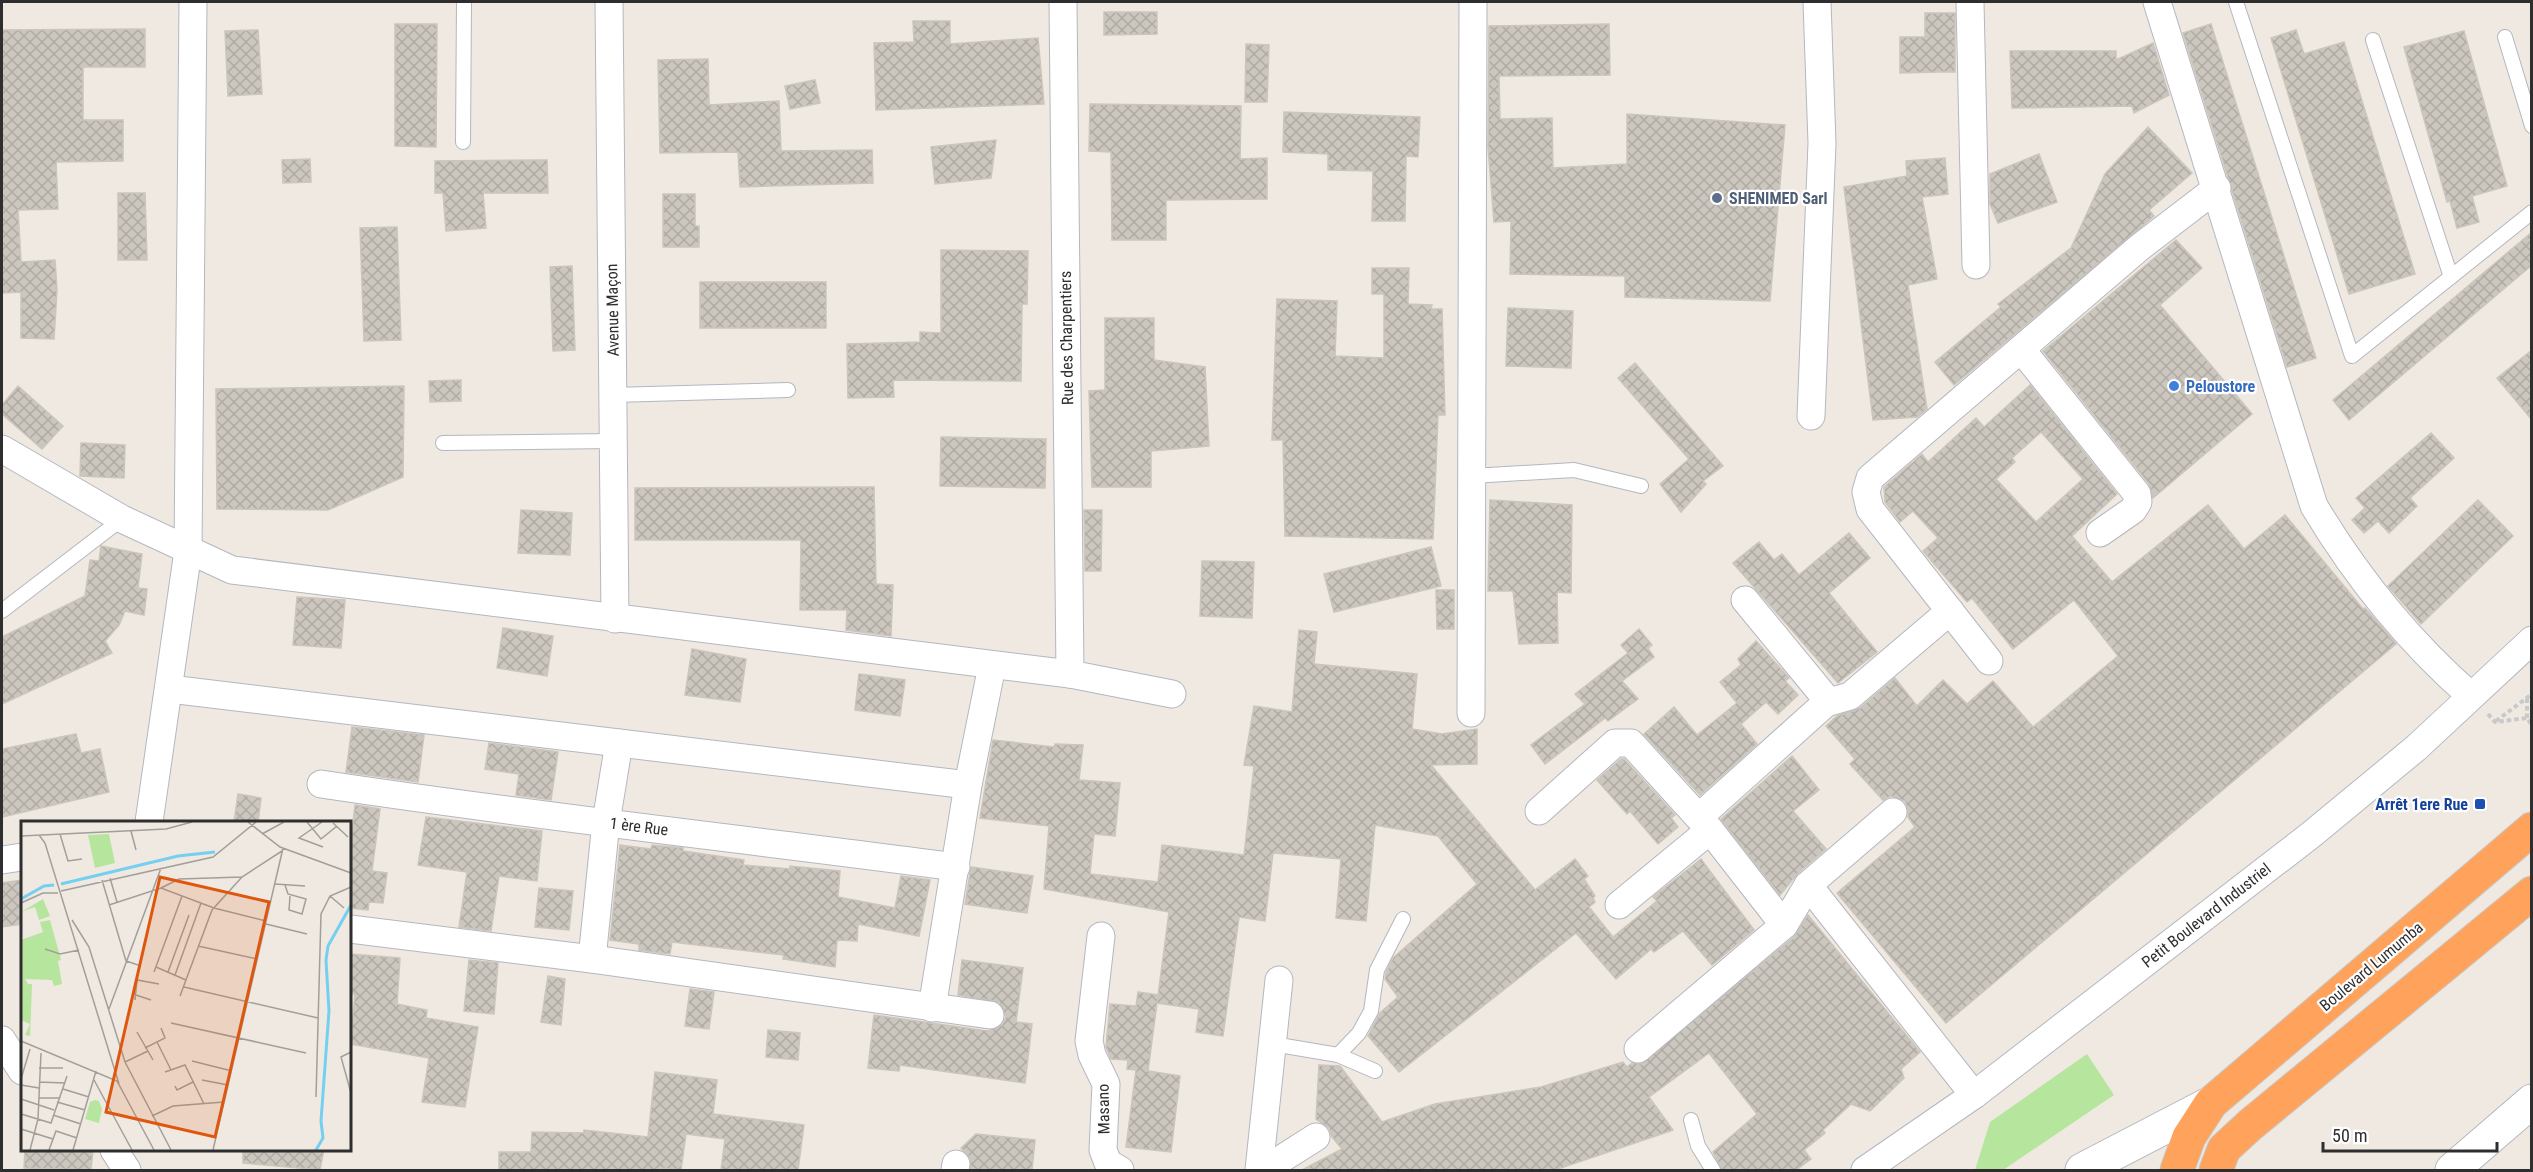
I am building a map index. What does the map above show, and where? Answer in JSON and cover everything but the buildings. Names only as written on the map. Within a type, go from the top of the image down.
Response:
[{"type":"highway","name":"Boulevard Lumumba","points":[[2177,1170],[2189,1137],[2211,1103],[2532,830]]},
{"type":"highway","name":"Boulevard Lumumba","points":[[2220,1160],[2532,893]]},
{"type":"main road","points":[[2452,1170],[2532,1101]]},
{"type":"main road","name":"Boulevard Lumumba","points":[[2082,1170],[2211,1103]]},
{"type":"main road","name":"Boulevard Lumumba","points":[[2177,1170],[2220,1160]]},
{"type":"street","points":[[149,821],[170,689],[188,551],[193,2]]},
{"type":"street","name":"Avenue Maçon","points":[[609,2],[615,619]]},
{"type":"street","name":"Rue des Charpentiers","points":[[1062,2],[1070,674]]},
{"type":"street","points":[[1472,713],[1473,2]]},
{"type":"street","points":[[1811,416],[1822,143],[1817,2]]},
{"type":"street","points":[[1970,2],[1976,265]]},
{"type":"street","points":[[2157,2],[2217,188],[2314,506],[2340,549],[2388,609],[2442,671],[2471,696]]},
{"type":"street","points":[[1989,660],[1870,509],[1866,492],[1870,478],[2140,247],[2217,188]]},
{"type":"street","points":[[2021,350],[2137,494],[2138,502],[2133,510],[2100,533]]},
{"type":"street","points":[[2,449],[122,519],[232,570],[1070,674],[1172,694]]},
{"type":"street","points":[[1745,600],[1824,696],[1826,703]]},
{"type":"street","points":[[1619,905],[1826,703],[1850,696],[1950,611]]},
{"type":"street","name":"Petit Boulevard Industriel","points":[[1865,1170],[1974,1095],[2312,834],[2416,748],[2532,640]]},
{"type":"street","points":[[932,1008],[968,786],[992,666]]},
{"type":"street","points":[[170,689],[968,786]]},
{"type":"street","points":[[1539,811],[1615,743],[1624,741],[1631,743],[1704,823],[1784,925]]},
{"type":"street","points":[[592,959],[606,822],[619,743]]},
{"type":"street","name":"1 ère Rue","points":[[321,784],[515,813],[606,822],[956,867]]},
{"type":"street","points":[[1638,1049],[1784,925],[1808,885],[1893,812]]},
{"type":"street","points":[[2,860],[21,857]]},
{"type":"street","points":[[1808,885],[1974,1095]]},
{"type":"street","points":[[351,929],[592,959],[990,1015]]},
{"type":"street","name":"Masano","points":[[1101,936],[1089,1041],[1092,1055],[1106,1084],[1104,1150],[1108,1163],[1120,1170]]},
{"type":"street","points":[[1259,1170],[1279,980]]},
{"type":"street","points":[[2,1040],[21,1069]]},
{"type":"street","points":[[1264,1170],[1316,1137]]},
{"type":"street","points":[[115,1151],[127,1170]]},
{"type":"lane","points":[[463,142],[464,2]]},
{"type":"lane","points":[[2236,2],[2352,356],[2532,212]]},
{"type":"lane","points":[[2505,36],[2532,126]]},
{"type":"lane","points":[[2373,39],[2451,277]]},
{"type":"lane","points":[[613,395],[788,390]]},
{"type":"lane","points":[[443,443],[613,441]]},
{"type":"lane","points":[[1472,476],[1574,470],[1641,486]]},
{"type":"lane","points":[[2,611],[122,519]]},
{"type":"lane","points":[[1338,1055],[1359,1033],[1371,1011],[1377,970],[1403,919]]},
{"type":"lane","points":[[1273,1044],[1338,1055],[1375,1071]]},
{"type":"lane","points":[[1691,1120],[1698,1146],[1713,1170]]},
{"type":"path","points":[[2496,722],[2529,695]]},
{"type":"path","points":[[2529,695],[2527,718],[2532,725]]},
{"type":"path","points":[[2471,696],[2496,722]]},
{"type":"path","points":[[2496,722],[2527,718]]},
{"type":"green space","points":[[2087,1054],[2114,1095],[2003,1170],[1975,1170],[1990,1122]]},
{"type":"place","name":"SHENIMED Sarl","points":[[1717,198]]},
{"type":"place","name":"Peloustore","points":[[2174,386]]},
{"type":"place","name":"Arrêt 1ere Rue","points":[[2480,804]]}]
